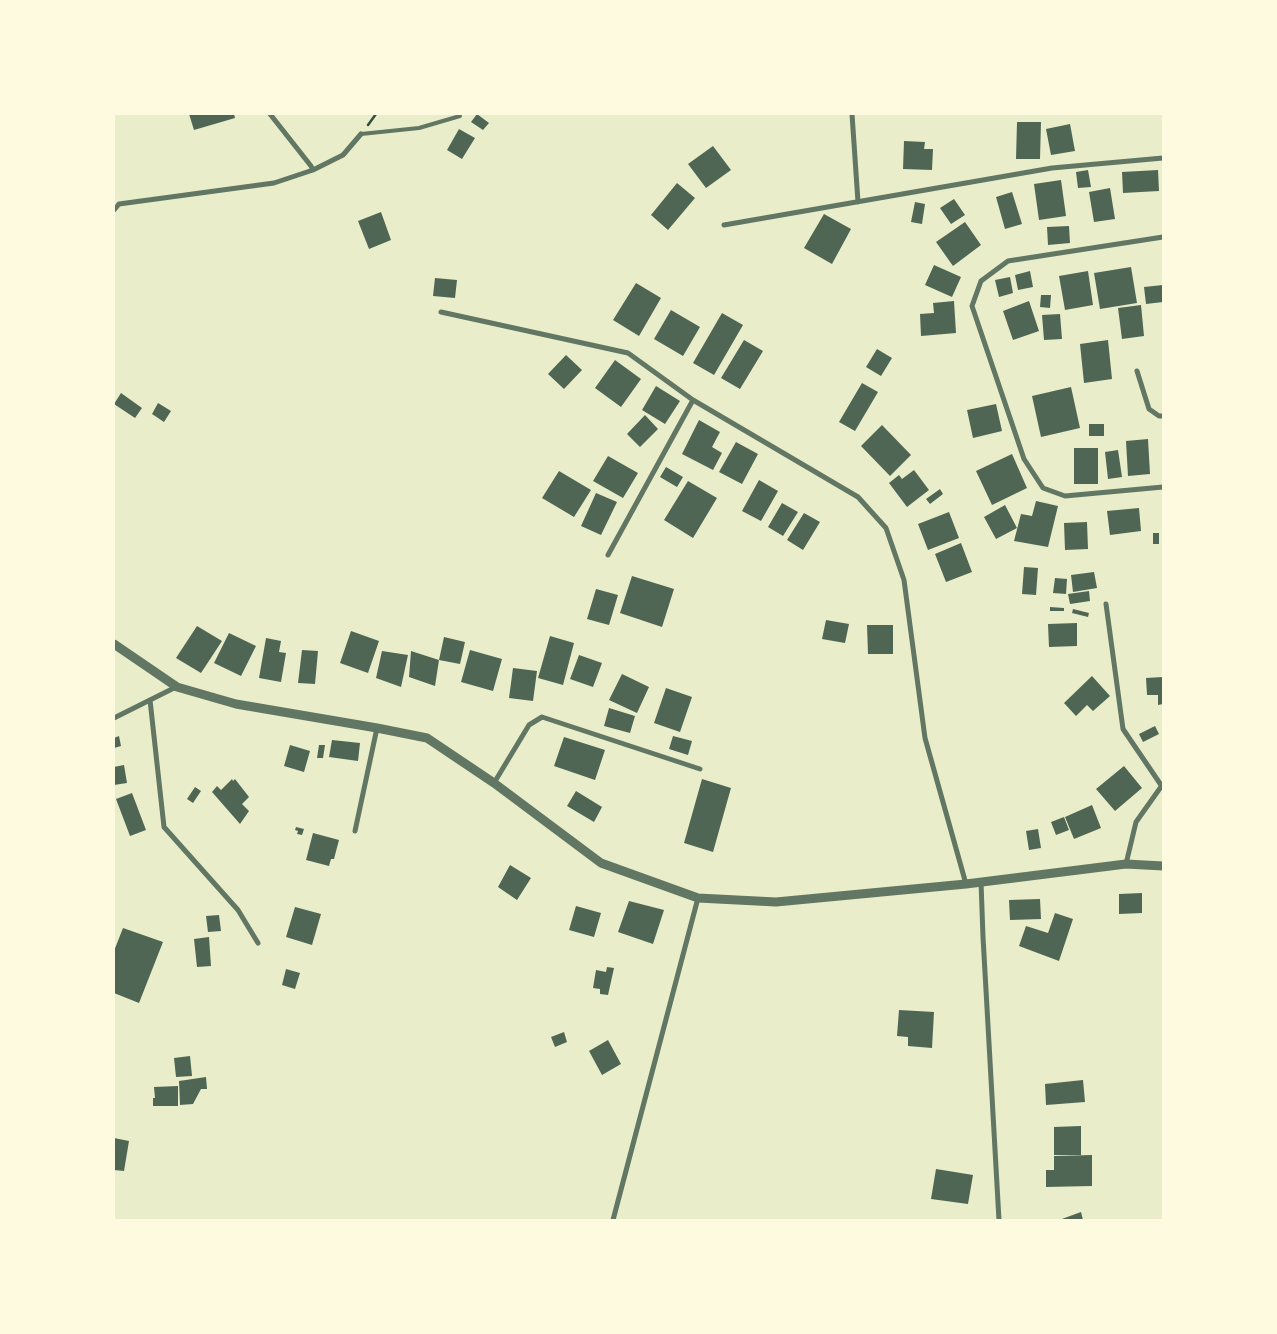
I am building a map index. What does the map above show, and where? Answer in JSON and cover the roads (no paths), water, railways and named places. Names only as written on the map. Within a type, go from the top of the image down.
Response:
[{"type":"street","points":[[270,114],[313,170]]},
{"type":"street","points":[[852,114],[858,202]]},
{"type":"street","points":[[114,210],[119,204],[274,183],[313,170],[343,155],[361,134]]},
{"type":"street","points":[[724,224],[1052,168],[1163,158]]},
{"type":"street","points":[[1163,237],[1008,261],[981,281],[972,306],[1024,458],[1043,488],[1065,496],[1163,487]]},
{"type":"street","points":[[440,312],[628,353],[693,400],[858,497],[886,528],[904,580],[925,738],[966,884]]},
{"type":"street","points":[[1137,371],[1149,409],[1163,416]]},
{"type":"street","points":[[608,555],[693,400]]},
{"type":"street","points":[[1106,604],[1123,729],[1162,784],[1136,822],[1126,864]]},
{"type":"street","points":[[114,644],[177,687],[236,704],[427,738],[494,783],[601,863],[698,898],[776,902],[966,884],[1126,864],[1163,866]]},
{"type":"street","points":[[114,718],[177,687]]},
{"type":"street","points":[[150,700],[164,827],[238,910],[258,943]]},
{"type":"street","points":[[494,783],[529,725],[542,717],[700,769]]},
{"type":"street","points":[[355,831],[376,728]]},
{"type":"street","points":[[981,882],[999,1220]]},
{"type":"street","points":[[614,1220],[698,898]]},
{"type":"lane","points":[[361,134],[419,128],[460,116]]}]
